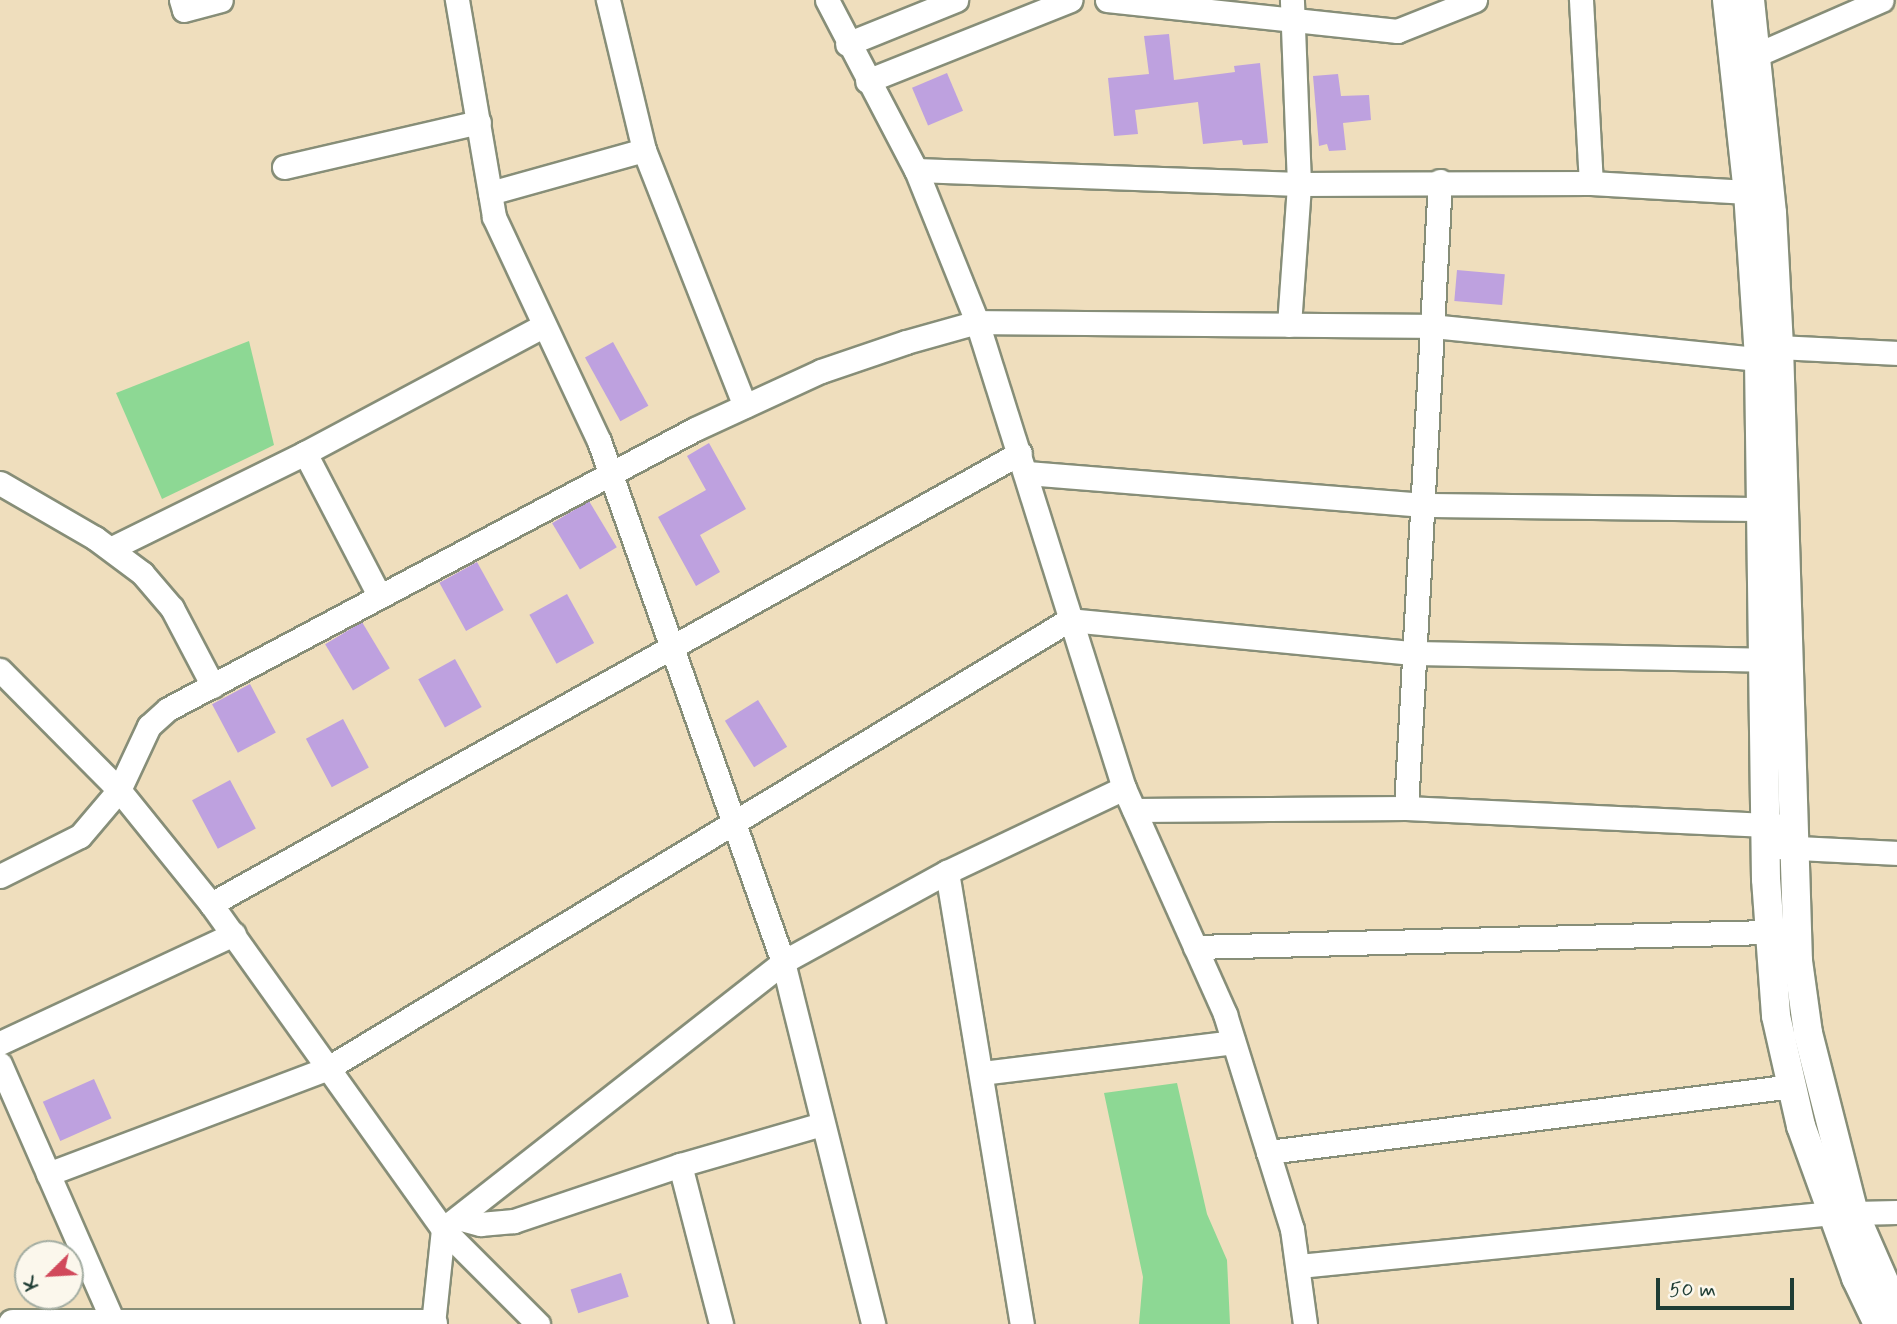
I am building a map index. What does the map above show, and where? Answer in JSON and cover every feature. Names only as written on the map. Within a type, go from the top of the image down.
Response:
[{"type":"street","points":[[181,0],[184,10],[221,0]]},
{"type":"street","points":[[457,0],[494,217],[610,472],[783,962],[873,1324]]},
{"type":"street","points":[[608,0],[643,150],[745,406]]},
{"type":"street","points":[[827,0],[846,44],[916,170],[977,322],[1124,788],[1195,947],[1233,1042],[1268,1152],[1299,1266],[1305,1324]]},
{"type":"street","points":[[846,44],[956,0]]},
{"type":"street","points":[[867,81],[1071,0]]},
{"type":"street","points":[[1107,0],[1293,9],[1397,31],[1475,0]]},
{"type":"street","points":[[1581,0],[1591,183]]},
{"type":"street","points":[[1727,0],[1769,353],[1780,837],[1769,932],[1776,1016],[1801,1126],[1843,1213],[1897,1311]]},
{"type":"street","points":[[1750,0],[1772,214],[1763,509],[1766,660],[1780,837],[1808,1033],[1843,1213],[1878,1324]]},
{"type":"street","points":[[1756,54],[1882,0]]},
{"type":"street","points":[[1895,0],[1897,10]]},
{"type":"street","points":[[1289,325],[1299,184],[1293,9]]},
{"type":"street","points":[[284,167],[479,122]]},
{"type":"street","points":[[490,193],[643,150]]},
{"type":"street","points":[[916,170],[1299,184],[1440,181],[1591,183],[1748,192]]},
{"type":"street","points":[[1406,808],[1440,181]]},
{"type":"street","points":[[0,876],[50,855],[80,836],[119,790],[149,726],[168,709],[610,472],[745,406],[821,371],[977,322],[1432,326],[1769,353],[1897,353]]},
{"type":"street","points":[[112,548],[305,453],[543,326]]},
{"type":"street","points":[[305,453],[379,594]]},
{"type":"street","points":[[211,904],[673,649],[1023,463],[1422,505],[1763,509]]},
{"type":"street","points":[[0,483],[112,548],[142,573],[172,608],[213,686]]},
{"type":"street","points":[[48,1174],[328,1068],[1069,620],[1414,653],[1766,660]]},
{"type":"street","points":[[0,670],[119,790],[234,934],[328,1068],[452,1224],[538,1324]]},
{"type":"street","points":[[13,1324],[433,1324],[452,1224],[687,1034],[783,962],[947,872],[1124,788]]},
{"type":"street","points":[[1134,810],[1406,808],[1780,837],[1897,853]]},
{"type":"street","points":[[947,872],[1022,1324]]},
{"type":"street","points":[[1195,947],[1769,932]]},
{"type":"street","points":[[0,1043],[234,934]]},
{"type":"street","points":[[982,1073],[1233,1042]]},
{"type":"street","points":[[0,1064],[113,1323]]},
{"type":"street","points":[[1268,1152],[1793,1086]]},
{"type":"street","points":[[452,1224],[514,1222],[680,1165],[822,1124]]},
{"type":"street","points":[[680,1165],[721,1324]]},
{"type":"street","points":[[1299,1266],[1843,1213],[1897,1212]]},
{"type":"green space","points":[[249,341],[274,445],[162,499],[116,393]]},
{"type":"green space","points":[[1177,1083],[1207,1214],[1227,1260],[1230,1324],[1139,1324],[1143,1277],[1104,1093]]},
{"type":"building","points":[[1169,34],[1174,80],[1235,72],[1234,66],[1260,63],[1268,143],[1243,145],[1242,140],[1203,144],[1198,102],[1135,110],[1138,134],[1114,136],[1108,78],[1149,74],[1144,36]]},
{"type":"building","points":[[947,73],[963,111],[928,126],[912,88]]},
{"type":"building","points":[[1338,74],[1341,96],[1369,95],[1371,120],[1343,123],[1346,150],[1329,151],[1327,144],[1319,146],[1313,76]]},
{"type":"building","points":[[1457,270],[1505,274],[1502,305],[1454,301]]},
{"type":"building","points":[[613,342],[648,406],[620,421],[585,358]]},
{"type":"building","points":[[709,443],[746,509],[700,535],[720,572],[696,586],[658,517],[706,490],[687,456]]},
{"type":"building","points":[[589,501],[617,547],[580,569],[552,523]]},
{"type":"building","points":[[477,562],[504,610],[466,631],[439,583]]},
{"type":"building","points":[[567,594],[594,643],[557,664],[529,615]]},
{"type":"building","points":[[362,622],[390,668],[353,690],[325,644]]},
{"type":"building","points":[[455,659],[482,707],[445,727],[418,679]]},
{"type":"building","points":[[250,684],[276,733],[238,753],[212,704]]},
{"type":"building","points":[[758,700],[787,747],[754,767],[725,721]]},
{"type":"building","points":[[343,719],[369,768],[332,787],[306,739]]},
{"type":"building","points":[[230,780],[256,829],[218,849],[192,800]]},
{"type":"building","points":[[94,1079],[111,1118],[60,1141],[43,1102]]},
{"type":"building","points":[[621,1273],[629,1297],[578,1313],[571,1289]]}]
